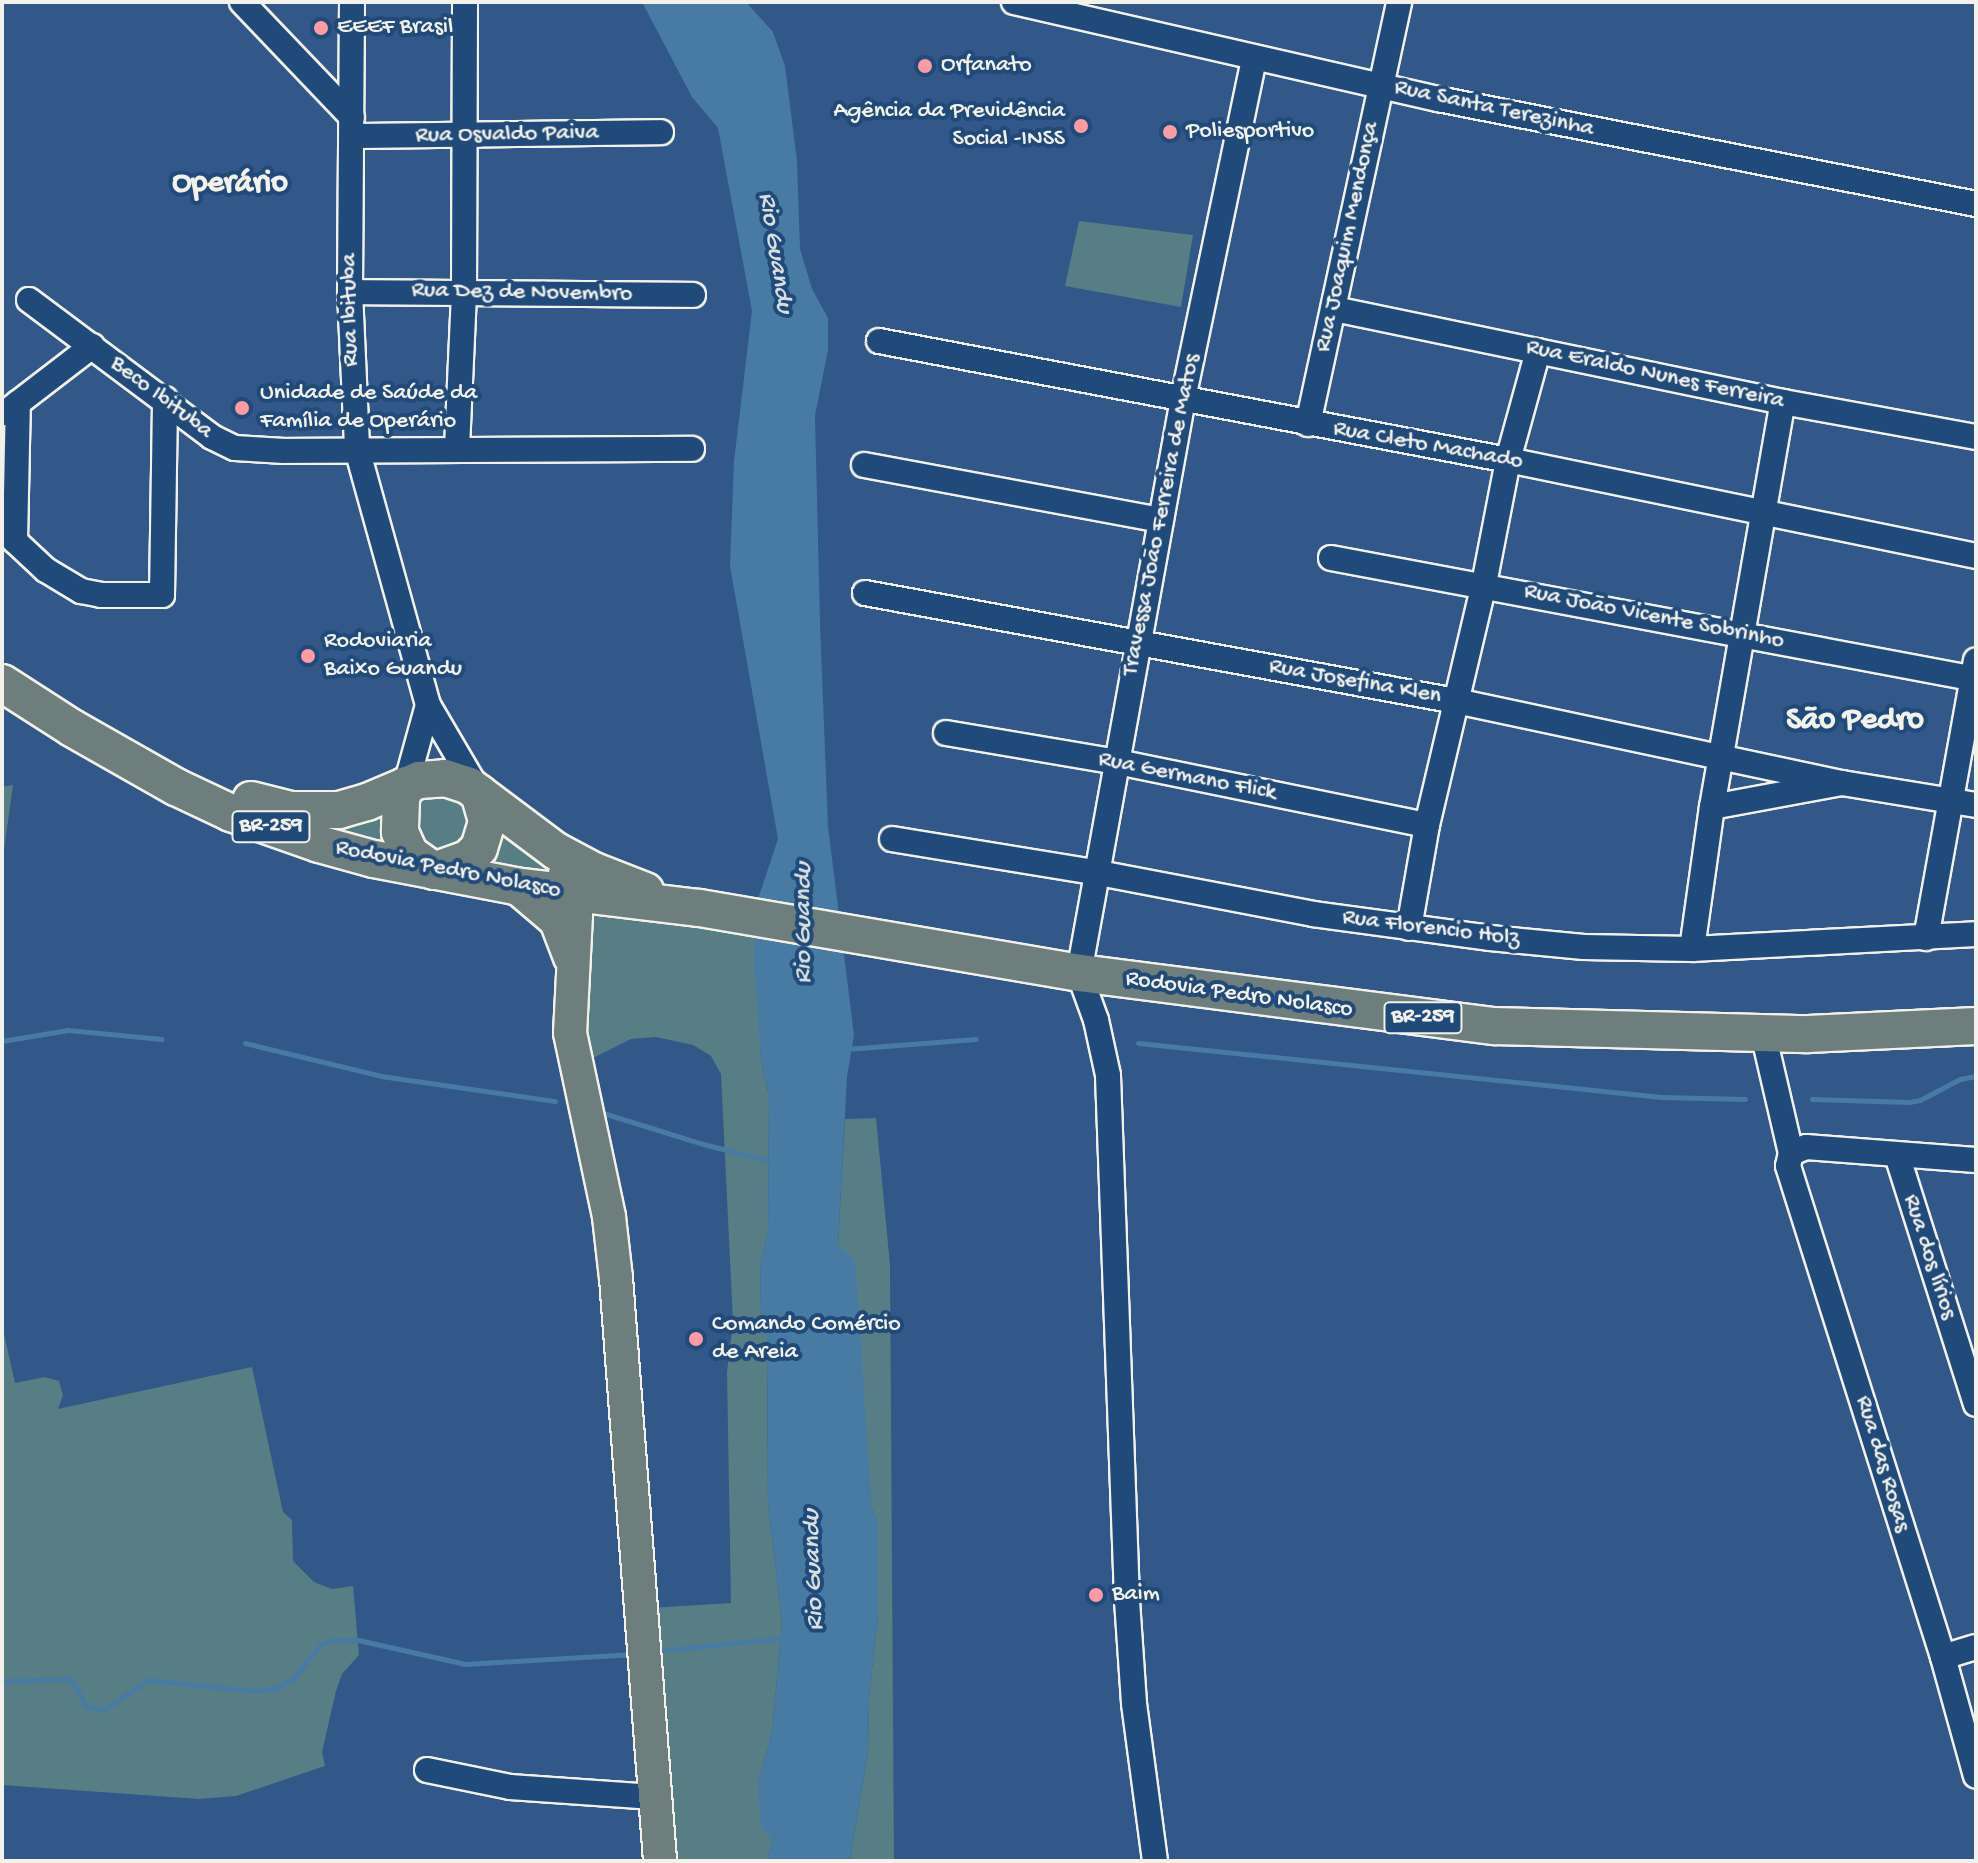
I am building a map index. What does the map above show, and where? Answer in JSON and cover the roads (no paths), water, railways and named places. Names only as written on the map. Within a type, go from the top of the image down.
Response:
[{"type":"highway","name":"Rodovia Pedro Nolasco","points":[[2,683],[40,710],[176,787],[231,813],[319,844],[515,886],[705,909],[1079,973],[1494,1026],[1763,1033],[1976,1026]]},
{"type":"highway","name":"Rodovia Pedro Nolasco","points":[[120,753],[259,803],[291,810],[339,810],[406,785]]},
{"type":"highway","points":[[431,778],[445,778],[479,793],[487,821],[479,848],[469,858],[434,871],[410,854],[400,832],[401,799],[406,785],[431,778]]},
{"type":"highway","name":"Rodovia Pedro Nolasco","points":[[479,793],[556,851],[616,881],[705,909]]},
{"type":"main road","points":[[556,851],[575,895],[569,1009],[572,1051],[609,1217],[614,1263],[660,1861]]},
{"type":"main road","points":[[515,886],[556,921],[567,945],[573,971]]},
{"type":"street","points":[[242,2],[352,126]]},
{"type":"street","name":"Rua Ibituba","points":[[352,2],[350,292],[357,449],[428,705],[479,793]]},
{"type":"street","points":[[457,448],[464,291],[465,2]]},
{"type":"street","name":"Rua Santa Terezinha","points":[[1014,2],[1094,11],[1254,59],[1976,204]]},
{"type":"street","name":"Rua Joaquim Mendonça","points":[[1308,424],[1399,2]]},
{"type":"street","name":"Travessa João Ferreira de Matos","points":[[1079,973],[1099,873],[1136,642],[1254,59]]},
{"type":"street","name":"Rua Osvaldo Paiva","points":[[352,126],[465,136],[661,132]]},
{"type":"street","name":"Rua Dez de Novembro","points":[[350,292],[693,295]]},
{"type":"street","name":"Beco Ibituba","points":[[29,300],[223,444],[249,450],[692,449]]},
{"type":"street","name":"Rua Eraldo Nunes Ferreira","points":[[1334,309],[1783,402],[1976,437]]},
{"type":"street","name":"Rua Cleto Machado","points":[[879,341],[1508,460],[1976,556]]},
{"type":"street","points":[[92,346],[10,409],[9,535],[46,570],[81,591],[101,595],[162,595],[165,399]]},
{"type":"street","points":[[1409,928],[1427,825],[1484,584],[1508,460],[1538,351]]},
{"type":"street","points":[[1692,949],[1712,807],[1745,635],[1783,402]]},
{"type":"street","points":[[864,465],[1161,520]]},
{"type":"street","name":"Rua João Vicente Sobrinho","points":[[1331,558],[1484,584],[1745,635],[1975,672]]},
{"type":"street","name":"Rua Josefina Klen","points":[[865,593],[1456,701],[1842,783],[1976,805]]},
{"type":"street","points":[[1926,938],[1975,672]]},
{"type":"street","points":[[406,785],[428,705]]},
{"type":"street","name":"Rua Germano Flick","points":[[946,733],[1117,762],[1427,825]]},
{"type":"street","points":[[1712,807],[1842,783]]},
{"type":"street","name":"Rua Florencio Holz","points":[[892,839],[1099,873],[1313,914],[1584,947],[1692,949],[1976,934]]},
{"type":"street","points":[[1079,973],[1096,1020],[1108,1075],[1127,1599],[1134,1703],[1155,1861]]},
{"type":"street","name":"Rua das Rosas","points":[[1763,1033],[1791,1153],[1788,1166],[1943,1657],[1976,1776]]},
{"type":"street","points":[[1791,1153],[1806,1147],[1976,1160]]},
{"type":"street","name":"Rua dos lírios","points":[[1897,1155],[1976,1404]]},
{"type":"street","points":[[1943,1657],[1976,1647]]},
{"type":"street","points":[[427,1770],[510,1787],[654,1797]]},
{"type":"water","name":"Rio Guandu","points":[[642,2],[746,2],[773,32],[785,66],[797,161],[800,249],[812,289],[828,318],[828,350],[815,416],[820,623],[828,826],[854,1035],[847,1077],[838,1245],[855,1260],[872,1509],[878,1522],[878,1614],[869,1696],[868,1752],[850,1861],[767,1861],[773,1840],[761,1827],[758,1783],[772,1733],[782,1624],[768,1501],[767,1336],[760,1307],[761,1259],[768,1232],[769,1097],[761,1060],[754,955],[757,902],[778,839],[730,566],[734,461],[752,311],[718,128],[692,97]]},
{"type":"waterway","points":[[2,1041],[68,1030],[162,1039]]},
{"type":"waterway","points":[[846,1049],[976,1039]]},
{"type":"waterway","points":[[245,1043],[381,1076],[555,1101]]},
{"type":"waterway","points":[[1138,1043],[1661,1097],[1745,1099]]},
{"type":"waterway","points":[[1812,1099],[1909,1102],[1920,1100],[1960,1079],[1976,1076]]},
{"type":"waterway","points":[[603,1113],[774,1162]]},
{"type":"waterway","points":[[656,1651],[785,1638]]},
{"type":"waterway","points":[[2,1681],[71,1679],[86,1706],[103,1710],[148,1680],[255,1691],[276,1688],[293,1679],[321,1644],[334,1640],[358,1640],[465,1664],[634,1654]]},
{"type":"place","name":"EEEF Brasil","points":[[321,28]]},
{"type":"place","name":"Orfanato","points":[[925,66]]},
{"type":"place","name":"Agência da Previdência Social -INSS","points":[[1081,126]]},
{"type":"place","name":"Poliesportivo","points":[[1170,132]]},
{"type":"place","name":"Unidade de Saúde da Família de Operário","points":[[242,408]]},
{"type":"place","name":"Rodoviaria Baixo Guandu","points":[[308,656]]},
{"type":"place","name":"Comando Comércio de Areia","points":[[696,1339]]},
{"type":"place","name":"Baim","points":[[1096,1595]]},
{"type":"district","name":"Operário","points":[[230,184]]},
{"type":"district","name":"São Pedro","points":[[1855,721]]}]
